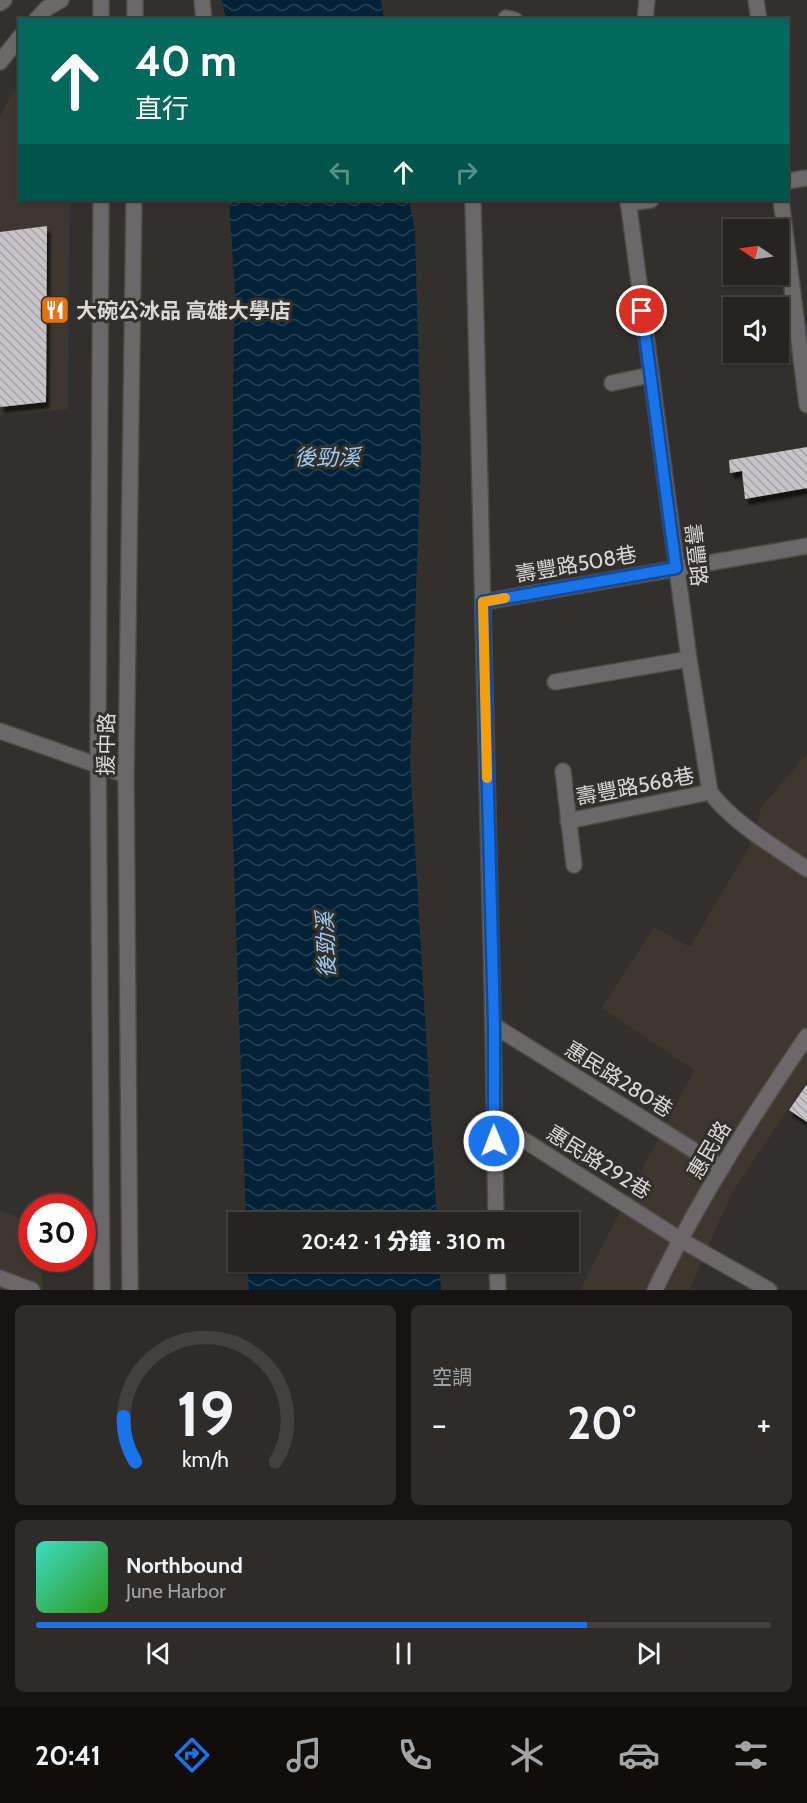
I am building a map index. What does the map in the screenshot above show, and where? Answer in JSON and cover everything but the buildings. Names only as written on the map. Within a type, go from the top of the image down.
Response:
[{"type":"street","points":[[0,3],[4,0]]},
{"type":"street","points":[[38,18],[47,8],[61,0]]},
{"type":"street","points":[[101,0],[101,18]]},
{"type":"street","points":[[135,0],[135,18]]},
{"type":"street","points":[[202,0],[204,18]]},
{"type":"street","points":[[645,18],[647,0]]},
{"type":"street","points":[[756,0],[759,18]]},
{"type":"street","points":[[0,63],[18,40]]},
{"type":"street","points":[[789,181],[807,178]]},
{"type":"street","name":"援中路","points":[[101,201],[98,764],[102,1290]]},
{"type":"street","name":"援中路","points":[[130,1290],[126,774],[134,201]]},
{"type":"street","points":[[472,201],[494,1025],[496,1212]]},
{"type":"street","name":"壽豐路","points":[[628,201],[676,568],[710,792]]},
{"type":"street","points":[[781,201],[807,405]]},
{"type":"street","points":[[612,383],[651,375]]},
{"type":"street","name":"壽豐路508巷","points":[[483,602],[807,546]]},
{"type":"street","points":[[555,682],[689,659]]},
{"type":"street","points":[[0,731],[126,774]]},
{"type":"street","name":"壽豐路568巷","points":[[563,771],[574,865]]},
{"type":"street","points":[[710,792],[718,803],[756,834],[807,869]]},
{"type":"street","name":"壽豐路568巷","points":[[568,821],[710,792]]},
{"type":"street","name":"惠民路280巷","points":[[494,1025],[722,1168]]},
{"type":"street","name":"惠民路","points":[[655,1290],[722,1168],[807,1036]]},
{"type":"street","name":"惠民路292巷","points":[[494,1120],[681,1240],[769,1290]]},
{"type":"street","points":[[497,1272],[498,1290]]},
{"type":"street","points":[[0,1278],[32,1290]]},
{"type":"shaded area","points":[[18,89],[18,201],[70,201],[68,409],[0,416],[0,118],[10,96]]},
{"type":"shaded area","points":[[807,754],[807,1081],[732,1193],[689,1290],[581,1290],[694,1070],[602,1008],[654,927],[690,947],[748,849],[762,806]]},
{"type":"shaded area","points":[[0,1210],[18,1217],[18,1272],[41,1272],[43,1290],[0,1290]]},
{"type":"water","points":[[222,0],[381,0],[384,18],[226,18]]},
{"type":"water","name":"後勁溪","points":[[229,201],[409,201],[415,232],[421,450],[410,763],[436,1212],[246,1212],[232,810],[235,291]]},
{"type":"water","points":[[248,1272],[440,1272],[441,1290],[249,1290]]},
{"type":"slow traffic","points":[[487,778],[483,602],[505,598]]},
{"type":"place","name":"大碗公冰品 高雄大學店","points":[[55,310]]},
{"type":"route","points":[[494,1141],[494,1025],[483,602],[676,568],[642,311]]}]
